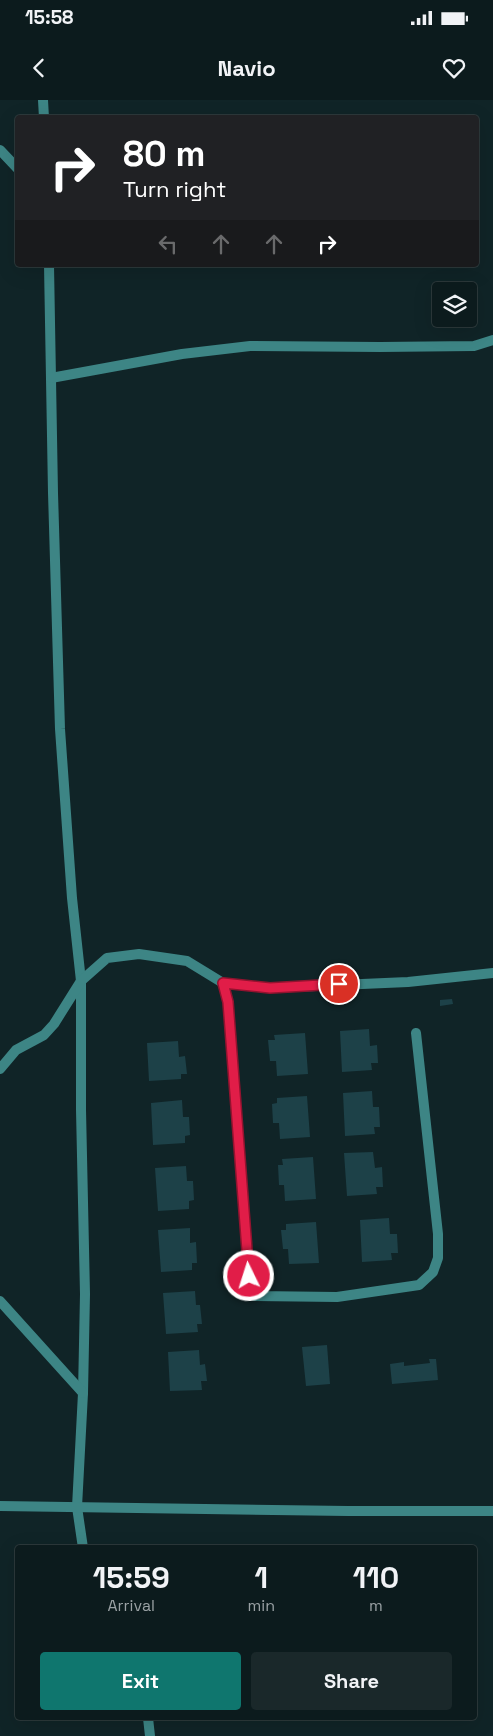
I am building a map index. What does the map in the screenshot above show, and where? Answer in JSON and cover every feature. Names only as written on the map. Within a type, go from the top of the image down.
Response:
[{"type":"street","points":[[43,100],[44,115]]},
{"type":"street","points":[[0,150],[15,166]]},
{"type":"street","points":[[49,267],[60,729],[72,898],[81,981],[81,1110],[85,1294],[83,1393],[77,1507],[83,1545]]},
{"type":"street","points":[[51,378],[182,354],[250,346],[474,346],[493,340]]},
{"type":"street","points":[[0,1069],[16,1050],[44,1035],[54,1024],[81,981],[107,958],[139,954],[187,961],[223,983],[270,988],[408,982],[493,974]]},
{"type":"street","points":[[223,983],[228,1002],[249,1276],[255,1296],[347,1295],[419,1285],[433,1272],[438,1258],[438,1234],[416,1033]]},
{"type":"street","points":[[0,1301],[83,1393]]},
{"type":"street","points":[[0,1506],[493,1511]]},
{"type":"street","points":[[148,1720],[150,1736]]},
{"type":"building","points":[[452,999],[453,1004],[440,1006],[440,1000]]},
{"type":"building","points":[[369,1029],[370,1046],[377,1045],[378,1063],[371,1063],[372,1070],[342,1072],[340,1031]]},
{"type":"building","points":[[305,1033],[308,1074],[277,1076],[276,1061],[270,1061],[268,1040],[275,1040],[274,1035]]},
{"type":"building","points":[[178,1041],[179,1057],[185,1056],[187,1074],[181,1074],[181,1079],[149,1081],[147,1043]]},
{"type":"building","points":[[372,1091],[373,1107],[379,1107],[380,1127],[374,1127],[375,1134],[345,1136],[343,1093]]},
{"type":"building","points":[[307,1096],[310,1137],[280,1139],[279,1123],[273,1123],[272,1104],[277,1103],[277,1098]]},
{"type":"building","points":[[182,1100],[183,1117],[189,1117],[190,1135],[185,1136],[185,1143],[153,1145],[151,1103]]},
{"type":"building","points":[[373,1152],[375,1168],[382,1167],[383,1187],[376,1187],[377,1194],[347,1196],[344,1153]]},
{"type":"building","points":[[313,1157],[316,1199],[285,1201],[284,1185],[279,1185],[278,1165],[283,1165],[282,1159]]},
{"type":"building","points":[[186,1166],[187,1181],[193,1181],[194,1200],[189,1201],[189,1209],[158,1211],[155,1168]]},
{"type":"building","points":[[389,1218],[390,1234],[397,1234],[398,1253],[391,1253],[392,1260],[362,1262],[360,1220]]},
{"type":"building","points":[[316,1222],[319,1263],[289,1264],[288,1249],[283,1249],[281,1230],[286,1230],[286,1224]]},
{"type":"building","points":[[190,1228],[190,1243],[196,1242],[197,1263],[192,1263],[192,1270],[161,1272],[158,1230]]},
{"type":"building","points":[[195,1291],[196,1305],[200,1305],[202,1324],[197,1324],[198,1332],[166,1334],[163,1293]]},
{"type":"building","points":[[327,1345],[330,1384],[306,1386],[302,1347]]},
{"type":"building","points":[[199,1350],[200,1365],[205,1364],[207,1381],[201,1381],[202,1390],[170,1391],[168,1352]]},
{"type":"building","points":[[429,1359],[436,1359],[438,1380],[392,1384],[390,1364],[404,1362],[404,1366],[430,1363]]},
{"type":"route","points":[[249,1276],[228,1002],[223,983],[270,988],[339,984]]}]
